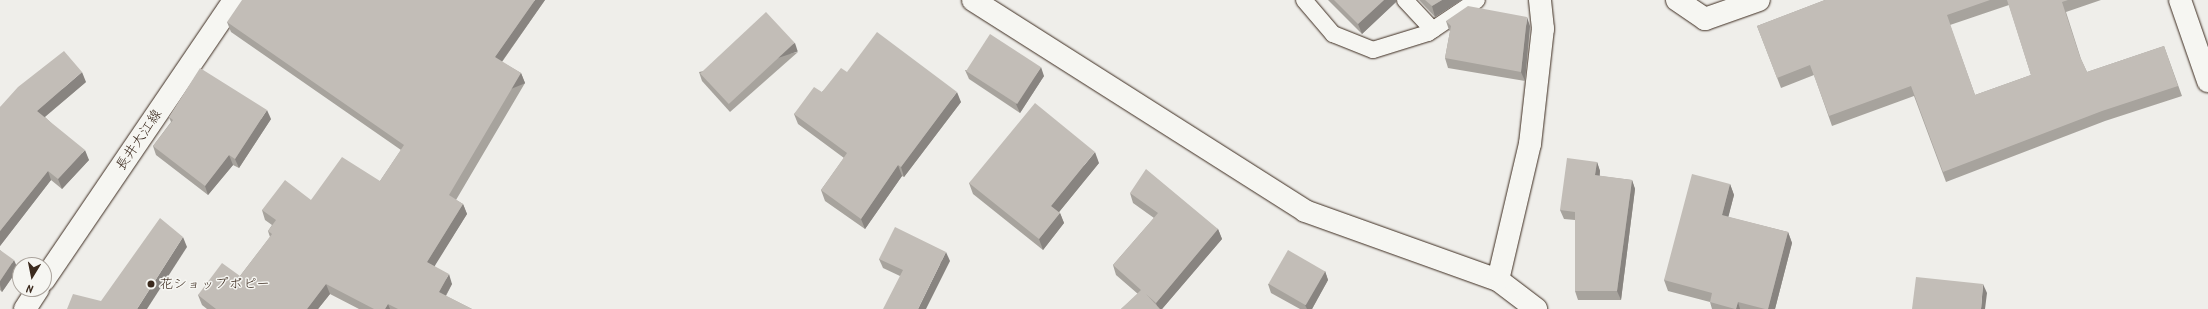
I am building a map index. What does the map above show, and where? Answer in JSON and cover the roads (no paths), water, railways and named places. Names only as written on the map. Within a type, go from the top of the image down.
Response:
[{"type":"street","name":"長井大江線","points":[[52,268],[234,0]]},
{"type":"street","points":[[973,0],[1305,211],[1498,280],[1536,309]]},
{"type":"street","points":[[1498,280],[1530,144],[1543,29],[1540,0]]},
{"type":"street","points":[[1678,0],[1705,19],[1759,0]]},
{"type":"street","points":[[2180,0],[2208,81]]},
{"type":"street","points":[[25,309],[33,297]]},
{"type":"lane","points":[[1304,0],[1333,34],[1373,50],[1433,30],[1477,0]]},
{"type":"lane","points":[[1406,0],[1433,30]]},
{"type":"place","name":"花ショップポピー","points":[[151,284]]}]
